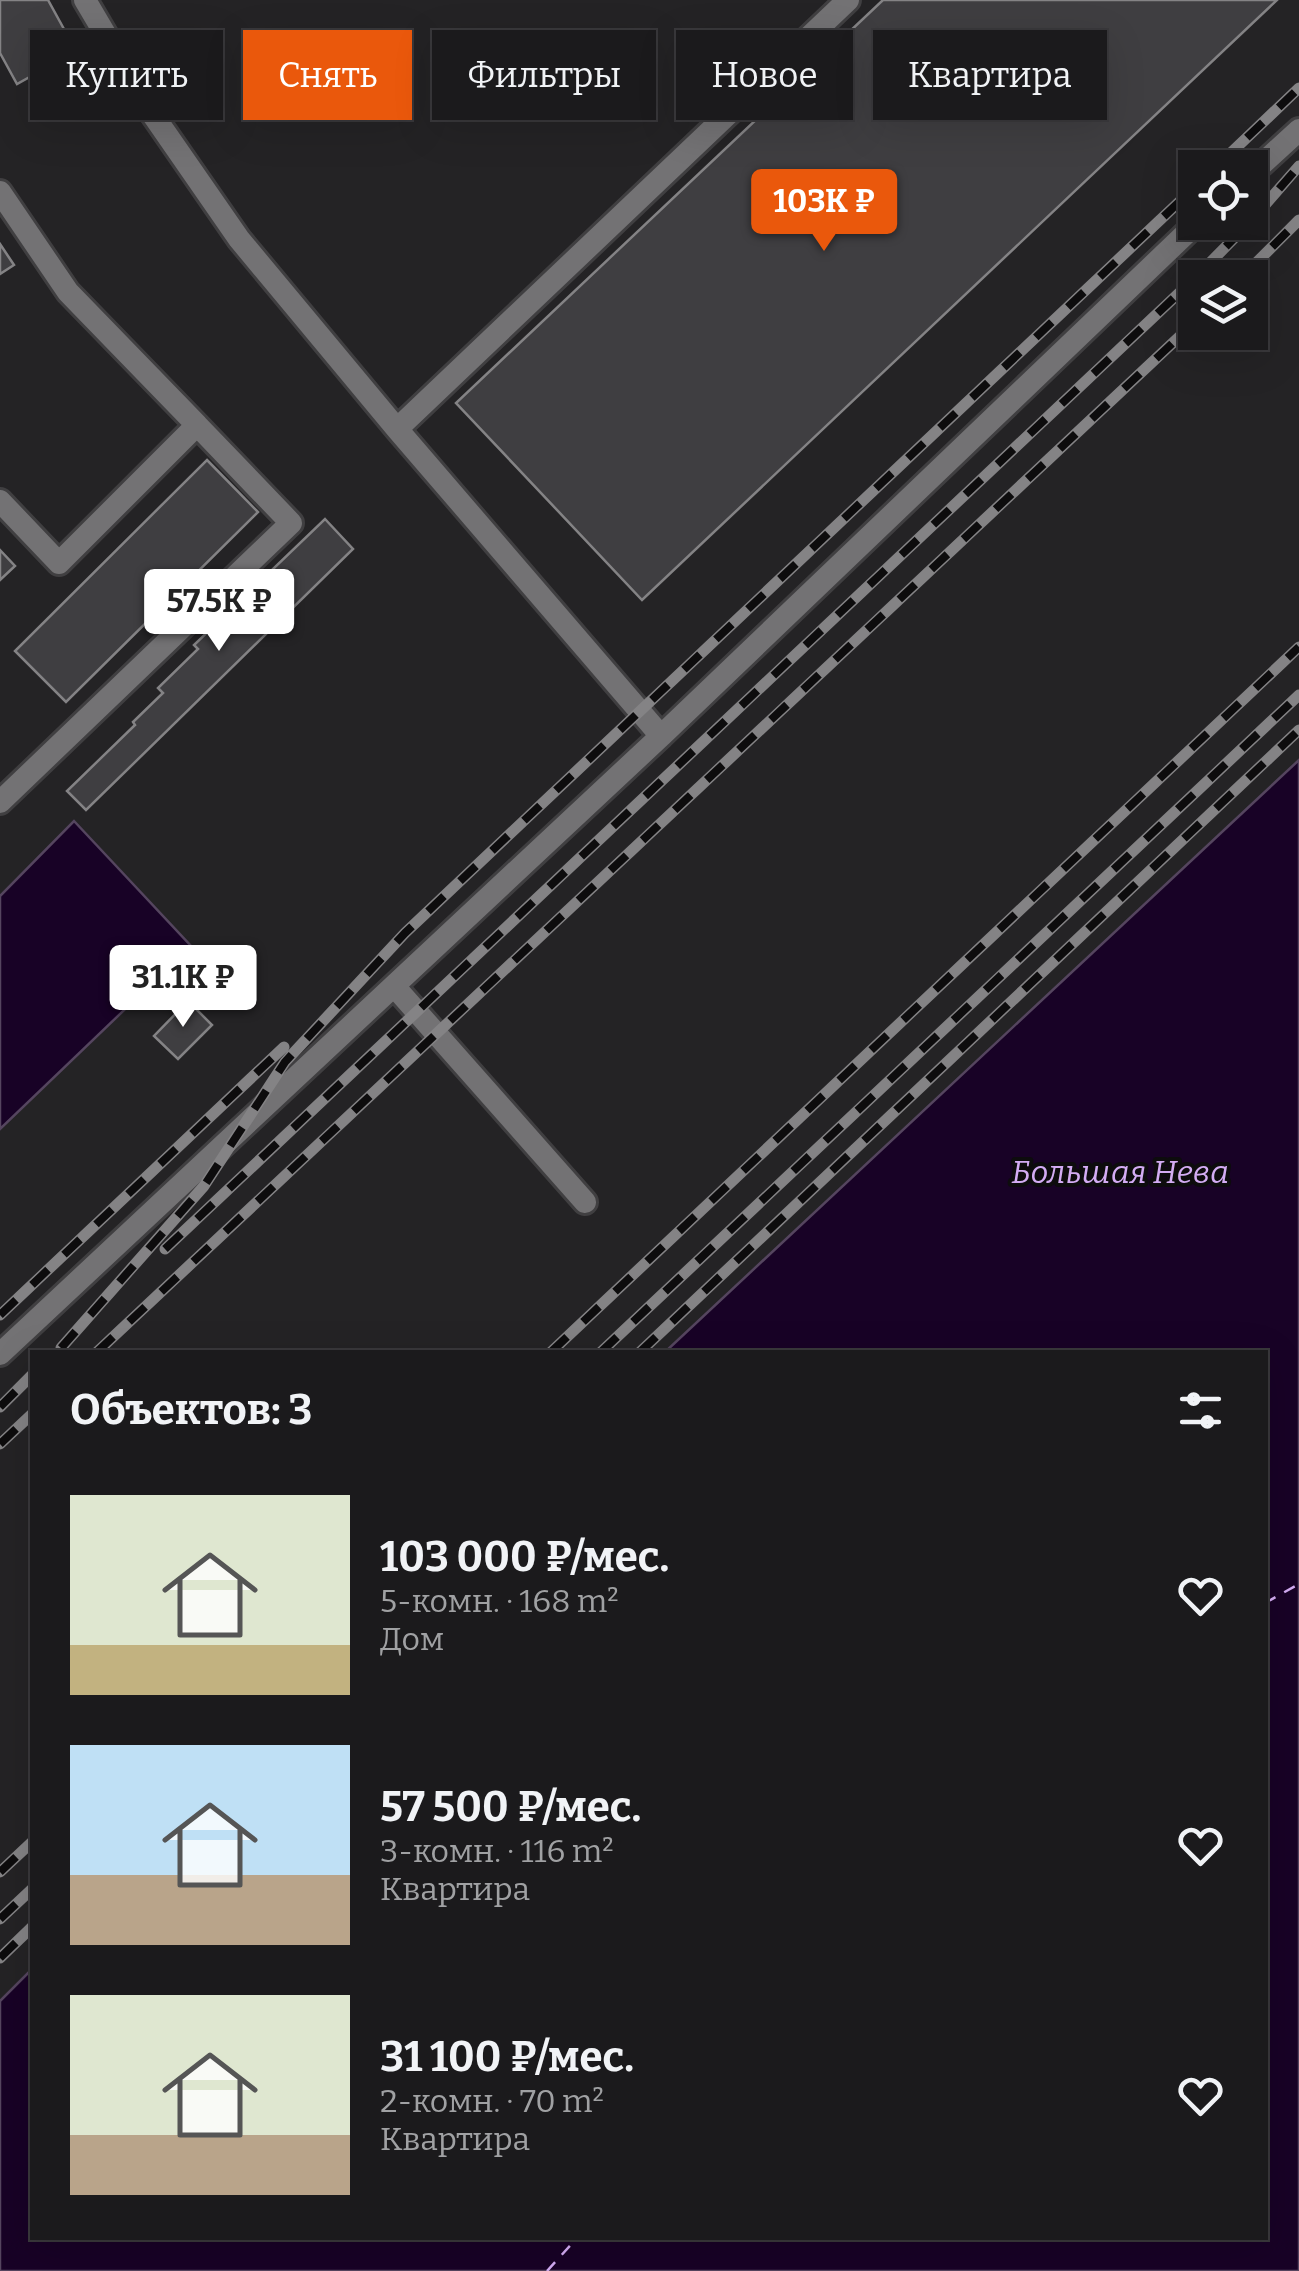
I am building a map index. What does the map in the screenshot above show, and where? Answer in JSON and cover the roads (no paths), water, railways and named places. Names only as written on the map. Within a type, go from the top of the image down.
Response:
[{"type":"lane","points":[[85,0],[151,112],[239,238],[661,736]]},
{"type":"lane","points":[[397,429],[848,0]]},
{"type":"lane","points":[[1268,158],[1299,130]]},
{"type":"lane","points":[[0,192],[68,292],[291,522],[0,802]]},
{"type":"lane","points":[[0,1354],[661,736],[1179,240]]},
{"type":"lane","points":[[0,501],[59,563],[197,425]]},
{"type":"lane","points":[[394,986],[585,1202]]},
{"type":"water","name":"Большая Нева","points":[[1299,760],[1299,2271],[0,2271],[0,2001],[30,1971],[30,2240],[1268,2240],[1268,1350],[667,1350]]},
{"type":"water","points":[[74,821],[191,946],[0,1129],[0,896]]},
{"type":"railway","points":[[1234,150],[1299,88]]},
{"type":"railway","points":[[1268,201],[1299,166]]},
{"type":"railway","points":[[61,1348],[204,1186],[285,1062],[405,933],[1178,203]]},
{"type":"railway","points":[[1259,260],[1299,220]]},
{"type":"railway","points":[[1213,260],[1232,240]]},
{"type":"railway","points":[[165,1249],[1178,294]]},
{"type":"railway","points":[[99,1350],[1178,338]]},
{"type":"railway","points":[[553,1350],[1299,647]]},
{"type":"railway","points":[[603,1350],[1299,695]]},
{"type":"railway","points":[[642,1350],[1299,730]]},
{"type":"railway","points":[[0,1315],[284,1047]]},
{"type":"railway","points":[[0,1407],[30,1377]]},
{"type":"railway","points":[[0,1444],[30,1416]]},
{"type":"railway","points":[[0,1872],[30,1844]]},
{"type":"railway","points":[[0,1919],[30,1891]]},
{"type":"railway","points":[[0,1958],[30,1929]]}]
